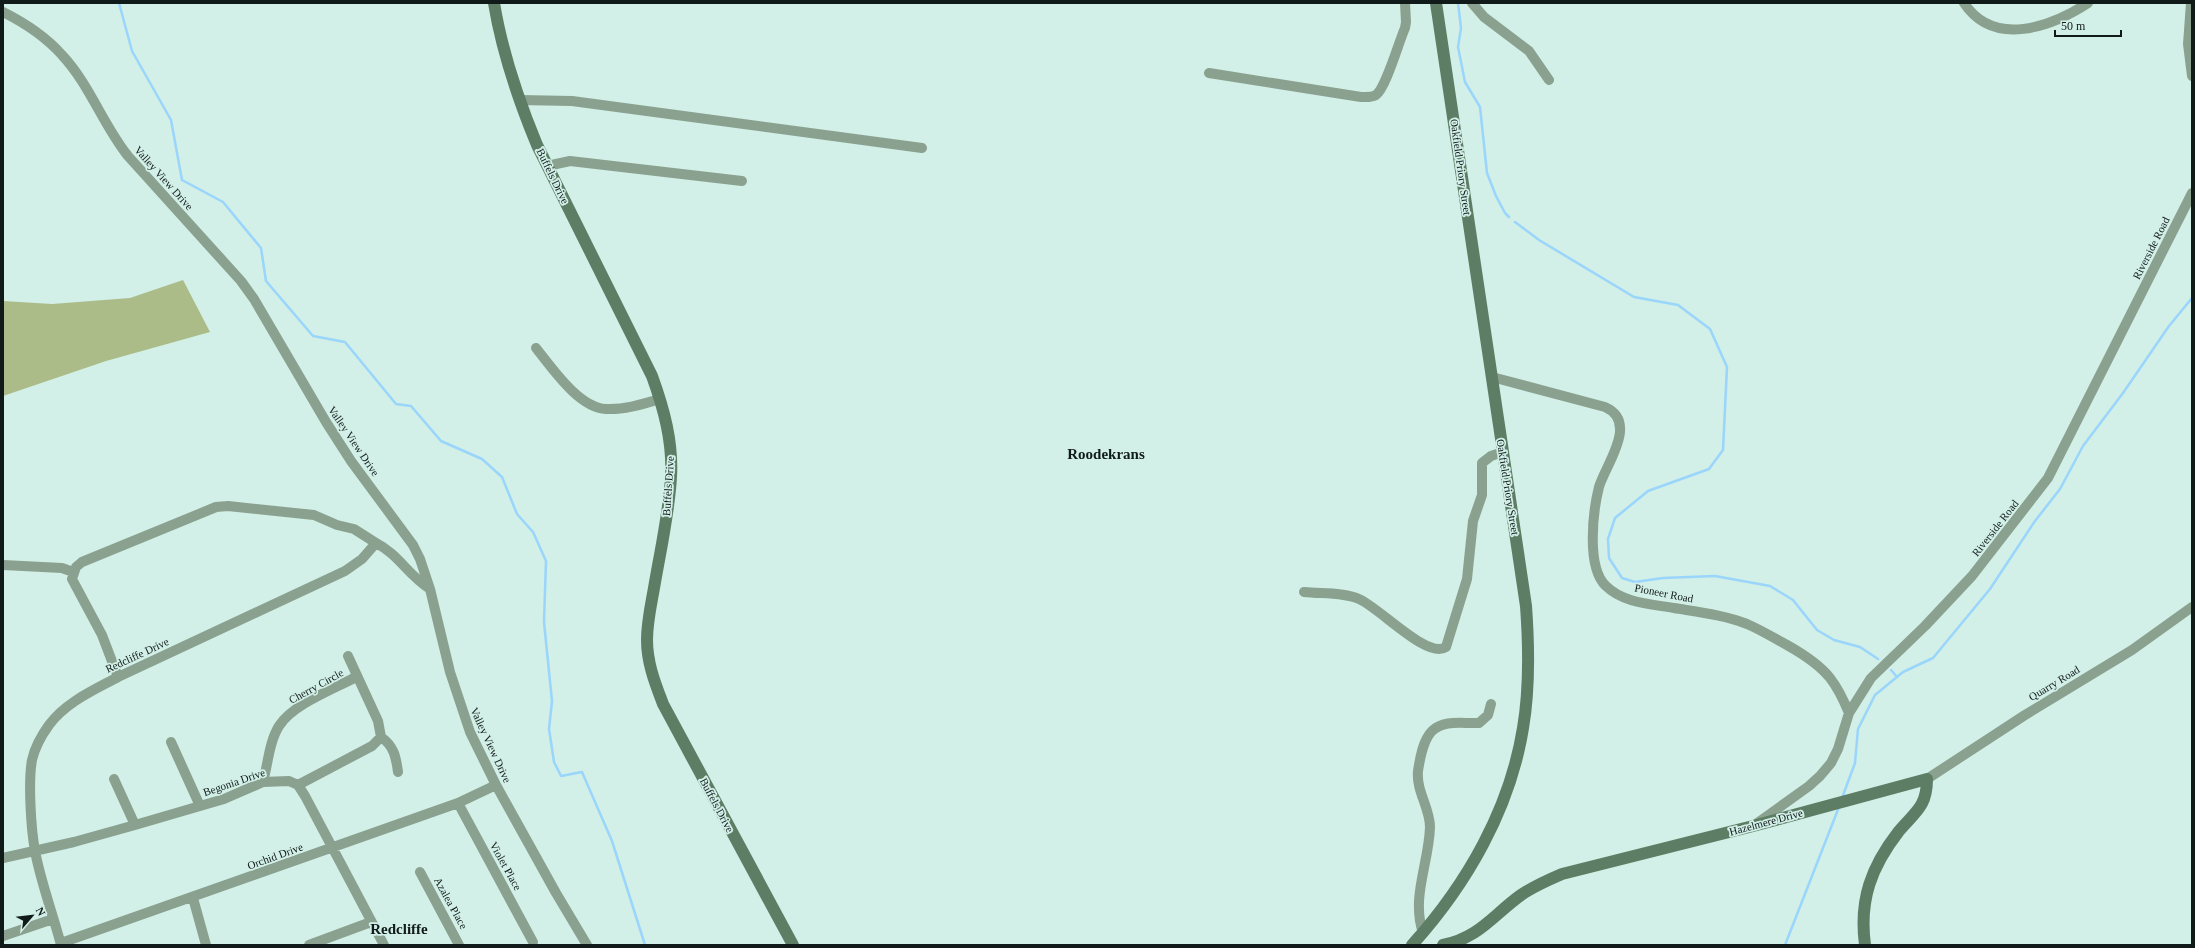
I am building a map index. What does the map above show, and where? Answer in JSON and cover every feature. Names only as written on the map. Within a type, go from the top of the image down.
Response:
[{"type":"street","name":"Buffels Drive","points":[[494,3],[504,46],[520,100],[547,166],[626,322],[660,399],[668,430],[671,477],[665,523],[648,622],[648,658],[653,679],[662,704],[793,945]]},
{"type":"street","points":[[1209,73],[1361,97],[1376,95],[1381,90],[1405,28],[1405,3]]},
{"type":"street","name":"Oakfield Priory Street","points":[[1412,945],[1462,882],[1482,847],[1512,773],[1523,729],[1528,684],[1529,644],[1527,613],[1436,3]]},
{"type":"street","points":[[1472,3],[1484,17],[1529,51],[1549,80]]},
{"type":"street","points":[[1964,3],[1970,11],[1983,22],[1994,27],[2020,30],[2042,25],[2078,10],[2088,3]]},
{"type":"street","points":[[2191,3],[2188,44],[2192,76]]},
{"type":"street","name":"Valley View Drive","points":[[3,12],[33,30],[63,56],[78,76],[114,139],[240,281],[254,299],[351,461],[413,545],[420,559],[430,588],[460,708],[496,785],[556,894],[587,945]]},
{"type":"street","points":[[520,100],[572,101],[922,148]]},
{"type":"street","points":[[547,166],[570,161],[742,181]]},
{"type":"street","name":"Riverside Road","points":[[1753,826],[1809,786],[1824,772],[1838,749],[1849,713],[1871,678],[1925,626],[1972,576],[2048,478],[2192,193]]},
{"type":"street","points":[[536,348],[578,396],[588,404],[598,408],[617,408],[660,399]]},
{"type":"street","name":"Pioneer Road","points":[[1492,377],[1605,407],[1613,411],[1617,416],[1620,431],[1618,444],[1600,486],[1595,504],[1593,531],[1594,554],[1598,574],[1606,587],[1619,596],[1634,601],[1716,615],[1747,624],[1760,630],[1804,655],[1821,669],[1831,679],[1849,713]]},
{"type":"street","points":[[1304,592],[1357,598],[1381,612],[1412,638],[1428,648],[1441,650],[1446,647],[1467,579],[1473,521],[1482,495],[1482,464],[1491,456],[1503,452]]},
{"type":"street","points":[[118,677],[102,635],[76,590],[72,579],[73,572],[82,562],[216,507],[228,506],[314,515],[337,525],[354,529],[393,553],[419,582],[430,588]]},
{"type":"street","name":"Redcliffe Drive","points":[[61,944],[35,851],[31,784],[32,761],[38,742],[50,724],[65,708],[86,694],[118,677],[345,571],[362,558],[376,543]]},
{"type":"street","points":[[3,565],[62,568],[73,572]]},
{"type":"street","name":"Quarry Road","points":[[1927,779],[2025,715],[2132,650],[2192,607]]},
{"type":"street","name":"Cherry Circle","points":[[348,656],[356,677],[378,720],[381,737],[387,741],[394,751],[398,772]]},
{"type":"street","name":"Cherry Circle","points":[[263,782],[274,739],[286,718],[295,710],[356,677]]},
{"type":"street","points":[[1423,933],[1418,916],[1418,899],[1426,866],[1430,825],[1418,785],[1418,770],[1424,748],[1429,735],[1437,726],[1446,723],[1479,723],[1488,715],[1491,704]]},
{"type":"street","points":[[381,737],[372,746],[298,785],[384,945]]},
{"type":"street","points":[[171,742],[200,806]]},
{"type":"street","points":[[114,779],[135,825]]},
{"type":"street","points":[[1865,945],[1862,923],[1864,900],[1872,875],[1890,844],[1925,800],[1927,779]]},
{"type":"street","name":"Hazelmere Drive","points":[[1443,945],[1472,936],[1521,895],[1540,883],[1562,874],[1753,826],[1927,779]]},
{"type":"street","name":"Begonia Drive","points":[[3,858],[135,825],[200,806],[263,782],[280,780],[298,785]]},
{"type":"street","name":"Orchid Drive","points":[[61,944],[458,803],[496,785]]},
{"type":"street","name":"Violet Place","points":[[458,803],[533,942]]},
{"type":"street","name":"Azalea Place","points":[[420,872],[459,945]]},
{"type":"street","points":[[193,898],[206,945]]},
{"type":"street","points":[[3,936],[53,919]]},
{"type":"street","points":[[309,945],[371,922]]},
{"type":"green space","points":[[183,280],[210,332],[106,361],[3,396],[3,301],[52,304],[130,298]]},
{"type":"waterway","points":[[119,3],[132,51],[171,120],[182,180],[223,202],[261,248],[266,281],[313,336],[345,342],[396,404],[411,406],[441,441],[482,459],[502,477],[517,514],[533,532],[546,561],[544,622],[552,701],[549,729],[554,762],[561,776],[582,772],[612,841],[645,945]]},
{"type":"waterway","points":[[1458,3],[1461,28],[1458,47],[1465,82],[1480,107],[1487,173],[1496,196],[1505,213],[1509,217]]},
{"type":"waterway","points":[[1515,222],[1539,240],[1634,297],[1678,305],[1710,329],[1727,367],[1723,450],[1709,469],[1648,491],[1615,518],[1608,539],[1609,558],[1622,578],[1635,582],[1663,578],[1715,576],[1770,586],[1793,600],[1817,630],[1834,640],[1860,647],[1878,659]]},
{"type":"waterway","points":[[1842,798],[1855,763],[1858,729],[1875,695],[1903,672],[1933,658],[1990,589],[2035,521],[2060,489],[2083,446],[2123,393],[2169,326],[2192,298]]},
{"type":"waterway","points":[[1891,670],[1897,677]]},
{"type":"waterway","points":[[1785,945],[1839,807]]},
{"type":"district","name":"Roodekrans","points":[[1106,454]]},
{"type":"district","name":"Redcliffe","points":[[399,929]]}]
